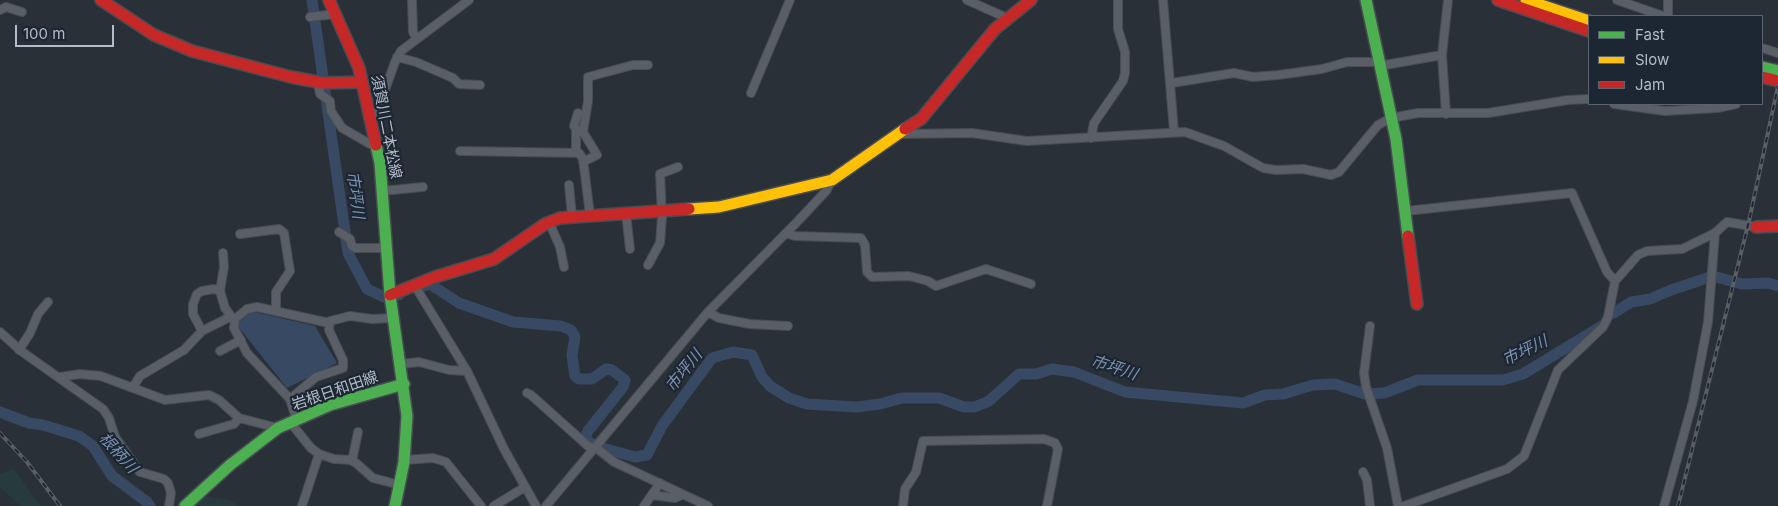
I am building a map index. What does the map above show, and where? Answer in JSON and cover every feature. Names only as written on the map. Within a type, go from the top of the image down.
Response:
[{"type":"main road","points":[[101,0],[154,35],[189,50],[221,60],[318,82],[362,82]]},
{"type":"main road","name":"須賀川二本松線","points":[[329,0],[359,68],[377,145],[390,295],[404,384],[407,423],[404,460],[395,506]]},
{"type":"main road","points":[[390,295],[435,277],[494,259],[549,222],[572,216],[723,206],[832,180],[868,153],[901,134],[921,119],[996,29],[1031,0]]},
{"type":"main road","points":[[1366,0],[1391,118],[1406,211],[1417,304]]},
{"type":"main road","points":[[1498,0],[1588,31]]},
{"type":"main road","points":[[1526,0],[1588,21]]},
{"type":"main road","points":[[1767,72],[1778,82]]},
{"type":"main road","points":[[1756,227],[1778,226]]},
{"type":"main road","name":"岩根日和田線","points":[[185,506],[230,465],[278,428],[330,405],[404,384]]},
{"type":"street","points":[[412,0],[413,32],[416,38]]},
{"type":"street","points":[[371,117],[381,104],[397,57],[416,38],[468,0]]},
{"type":"street","points":[[751,93],[790,0]]},
{"type":"street","points":[[967,0],[1007,18]]},
{"type":"street","points":[[1090,138],[1094,123],[1123,81],[1125,73],[1125,52],[1118,29],[1118,0]]},
{"type":"street","points":[[1163,0],[1172,83],[1174,131]]},
{"type":"street","points":[[1446,114],[1442,55],[1448,0]]},
{"type":"street","points":[[1618,0],[1661,15]]},
{"type":"street","points":[[1668,0],[1668,15]]},
{"type":"street","points":[[0,10],[6,7],[22,12]]},
{"type":"street","points":[[310,17],[335,14]]},
{"type":"street","points":[[1763,48],[1778,53]]},
{"type":"street","points":[[1172,83],[1234,74],[1253,77],[1278,75],[1322,69],[1347,62],[1379,64],[1442,55]]},
{"type":"street","points":[[397,57],[416,62],[453,78],[459,84],[480,85]]},
{"type":"street","points":[[583,162],[597,155],[584,132],[588,101],[588,77],[633,65],[648,65]]},
{"type":"street","points":[[318,82],[320,94],[330,102],[331,111],[342,128],[370,144],[377,145]]},
{"type":"street","points":[[901,134],[972,133],[1027,141],[1174,131],[1201,136],[1263,168],[1276,170],[1303,169],[1332,175],[1340,172],[1378,125],[1402,114],[1505,112],[1568,100],[1588,99]]},
{"type":"street","points":[[1626,105],[1666,111],[1717,108],[1731,105]]},
{"type":"street","points":[[576,152],[576,129],[574,126],[578,113]]},
{"type":"street","points":[[460,151],[576,152],[582,155],[590,215]]},
{"type":"street","points":[[648,265],[659,247],[662,211],[660,174],[678,167]]},
{"type":"street","points":[[546,506],[708,312],[826,192],[832,180]]},
{"type":"street","points":[[569,185],[572,216]]},
{"type":"street","points":[[382,191],[423,187]]},
{"type":"street","points":[[1406,211],[1572,192],[1607,272],[1615,281]]},
{"type":"street","points":[[626,213],[630,249]]},
{"type":"street","points":[[549,222],[560,247],[564,267]]},
{"type":"street","points":[[1404,506],[1507,469],[1524,456],[1558,370],[1599,332],[1606,321],[1615,281],[1633,259],[1642,253],[1682,249],[1715,233],[1727,222],[1756,227]]},
{"type":"street","points":[[240,234],[279,229],[284,233],[290,271],[276,292],[276,311]]},
{"type":"street","points":[[339,232],[350,239],[352,246],[355,248],[386,248]]},
{"type":"street","points":[[786,233],[795,236],[861,238],[865,245],[867,272],[872,277],[909,276],[928,281],[936,286],[986,269],[1031,284]]},
{"type":"street","points":[[1664,506],[1693,401],[1708,322],[1715,233]]},
{"type":"street","points":[[223,253],[224,267],[220,291],[234,328],[255,362],[290,399],[293,420],[311,448],[319,454],[352,461],[373,478],[400,485]]},
{"type":"street","points":[[415,286],[467,371],[536,506]]},
{"type":"street","points":[[202,331],[193,314],[194,298],[202,291],[214,289],[220,291]]},
{"type":"street","points":[[19,350],[30,333],[38,314],[48,302]]},
{"type":"street","points":[[133,387],[140,376],[184,350],[202,331],[232,319],[247,309],[257,307],[329,323],[350,316],[372,319],[393,318]]},
{"type":"street","points":[[708,312],[718,318],[750,324],[788,326]]},
{"type":"street","points":[[290,399],[316,377],[343,368],[343,360],[329,330],[329,323]]},
{"type":"street","points":[[1370,326],[1364,373],[1366,387],[1387,448],[1398,506]]},
{"type":"street","points":[[0,332],[19,350],[60,377],[107,414],[115,437],[140,472],[166,481],[171,490],[169,506]]},
{"type":"street","points":[[220,352],[241,340]]},
{"type":"street","points":[[401,364],[419,362],[449,370],[467,371]]},
{"type":"street","points":[[60,377],[88,374],[133,387],[158,398],[168,400],[209,395],[219,400],[239,418],[278,428]]},
{"type":"street","points":[[527,393],[532,395],[566,428],[614,462],[708,506]]},
{"type":"street","points":[[199,434],[234,424],[239,418]]},
{"type":"street","points":[[352,461],[358,432]]},
{"type":"street","points":[[903,506],[905,489],[916,472],[923,441],[1044,439],[1055,443],[1058,449],[1047,506]]},
{"type":"street","points":[[302,506],[319,454]]},
{"type":"street","points":[[404,460],[433,458],[446,462],[481,506]]},
{"type":"street","points":[[1363,472],[1367,480],[1370,506]]},
{"type":"street","points":[[644,506],[660,483]]},
{"type":"street","points":[[494,506],[525,486]]},
{"type":"street","points":[[652,495],[675,498],[682,495]]},
{"type":"green space","points":[[14,469],[41,506],[21,506],[0,488],[0,474]]},
{"type":"green space","points":[[207,496],[229,500],[239,506],[191,506],[200,497]]},
{"type":"water","points":[[250,311],[315,326],[337,363],[287,388],[237,325]]},
{"type":"waterway","name":"市坪川","points":[[312,0],[348,253],[367,289],[384,297],[399,295]]},
{"type":"waterway","name":"市坪川","points":[[1614,313],[1631,302],[1650,299],[1713,276],[1742,284],[1768,283],[1778,286]]},
{"type":"waterway","name":"市坪川","points":[[416,288],[430,284],[459,303],[513,322],[561,326],[571,330],[575,337],[572,355],[575,376],[579,379],[592,379],[606,369],[612,370],[625,380],[623,387],[588,431],[584,439],[599,447],[635,457],[647,455],[662,426],[712,358],[733,352],[752,355],[762,377],[770,386],[789,398],[807,404],[857,407],[880,404],[902,398],[939,398],[964,407],[975,407],[989,401],[1019,374],[1036,374],[1052,369],[1074,372],[1125,392],[1243,403],[1265,395],[1283,394],[1313,385],[1335,384],[1365,394],[1384,393],[1418,380],[1503,380],[1523,374],[1602,326]]},
{"type":"waterway","name":"根柄川","points":[[0,412],[29,423],[43,425],[79,436],[93,446],[112,476],[150,506]]},
{"type":"railway","points":[[1678,506],[1749,221],[1778,86]]},
{"type":"railway","points":[[0,433],[27,462],[60,506]]},
{"type":"traffic: fast","points":[[1366,0],[1396,139],[1408,236]]},
{"type":"traffic: fast","points":[[1763,67],[1778,71]]},
{"type":"traffic: fast","points":[[376,145],[380,163],[390,295],[407,416],[404,462],[395,506]]},
{"type":"traffic: fast","points":[[185,506],[230,465],[278,428],[330,405],[404,384]]},
{"type":"traffic: slow","points":[[1526,0],[1588,21]]},
{"type":"traffic: slow","points":[[689,209],[719,207],[832,180],[905,129]]},
{"type":"traffic: jam","points":[[101,0],[154,35],[192,51],[291,77],[323,83],[362,82]]},
{"type":"traffic: jam","points":[[329,0],[359,68],[376,145]]},
{"type":"traffic: jam","points":[[905,129],[921,119],[995,29],[1031,0]]},
{"type":"traffic: jam","points":[[1498,0],[1588,31]]},
{"type":"traffic: jam","points":[[1763,77],[1778,81]]},
{"type":"traffic: jam","points":[[390,295],[435,277],[494,259],[545,224],[560,218],[689,209]]},
{"type":"traffic: jam","points":[[1756,227],[1778,226]]},
{"type":"traffic: jam","points":[[1408,236],[1417,304]]}]
